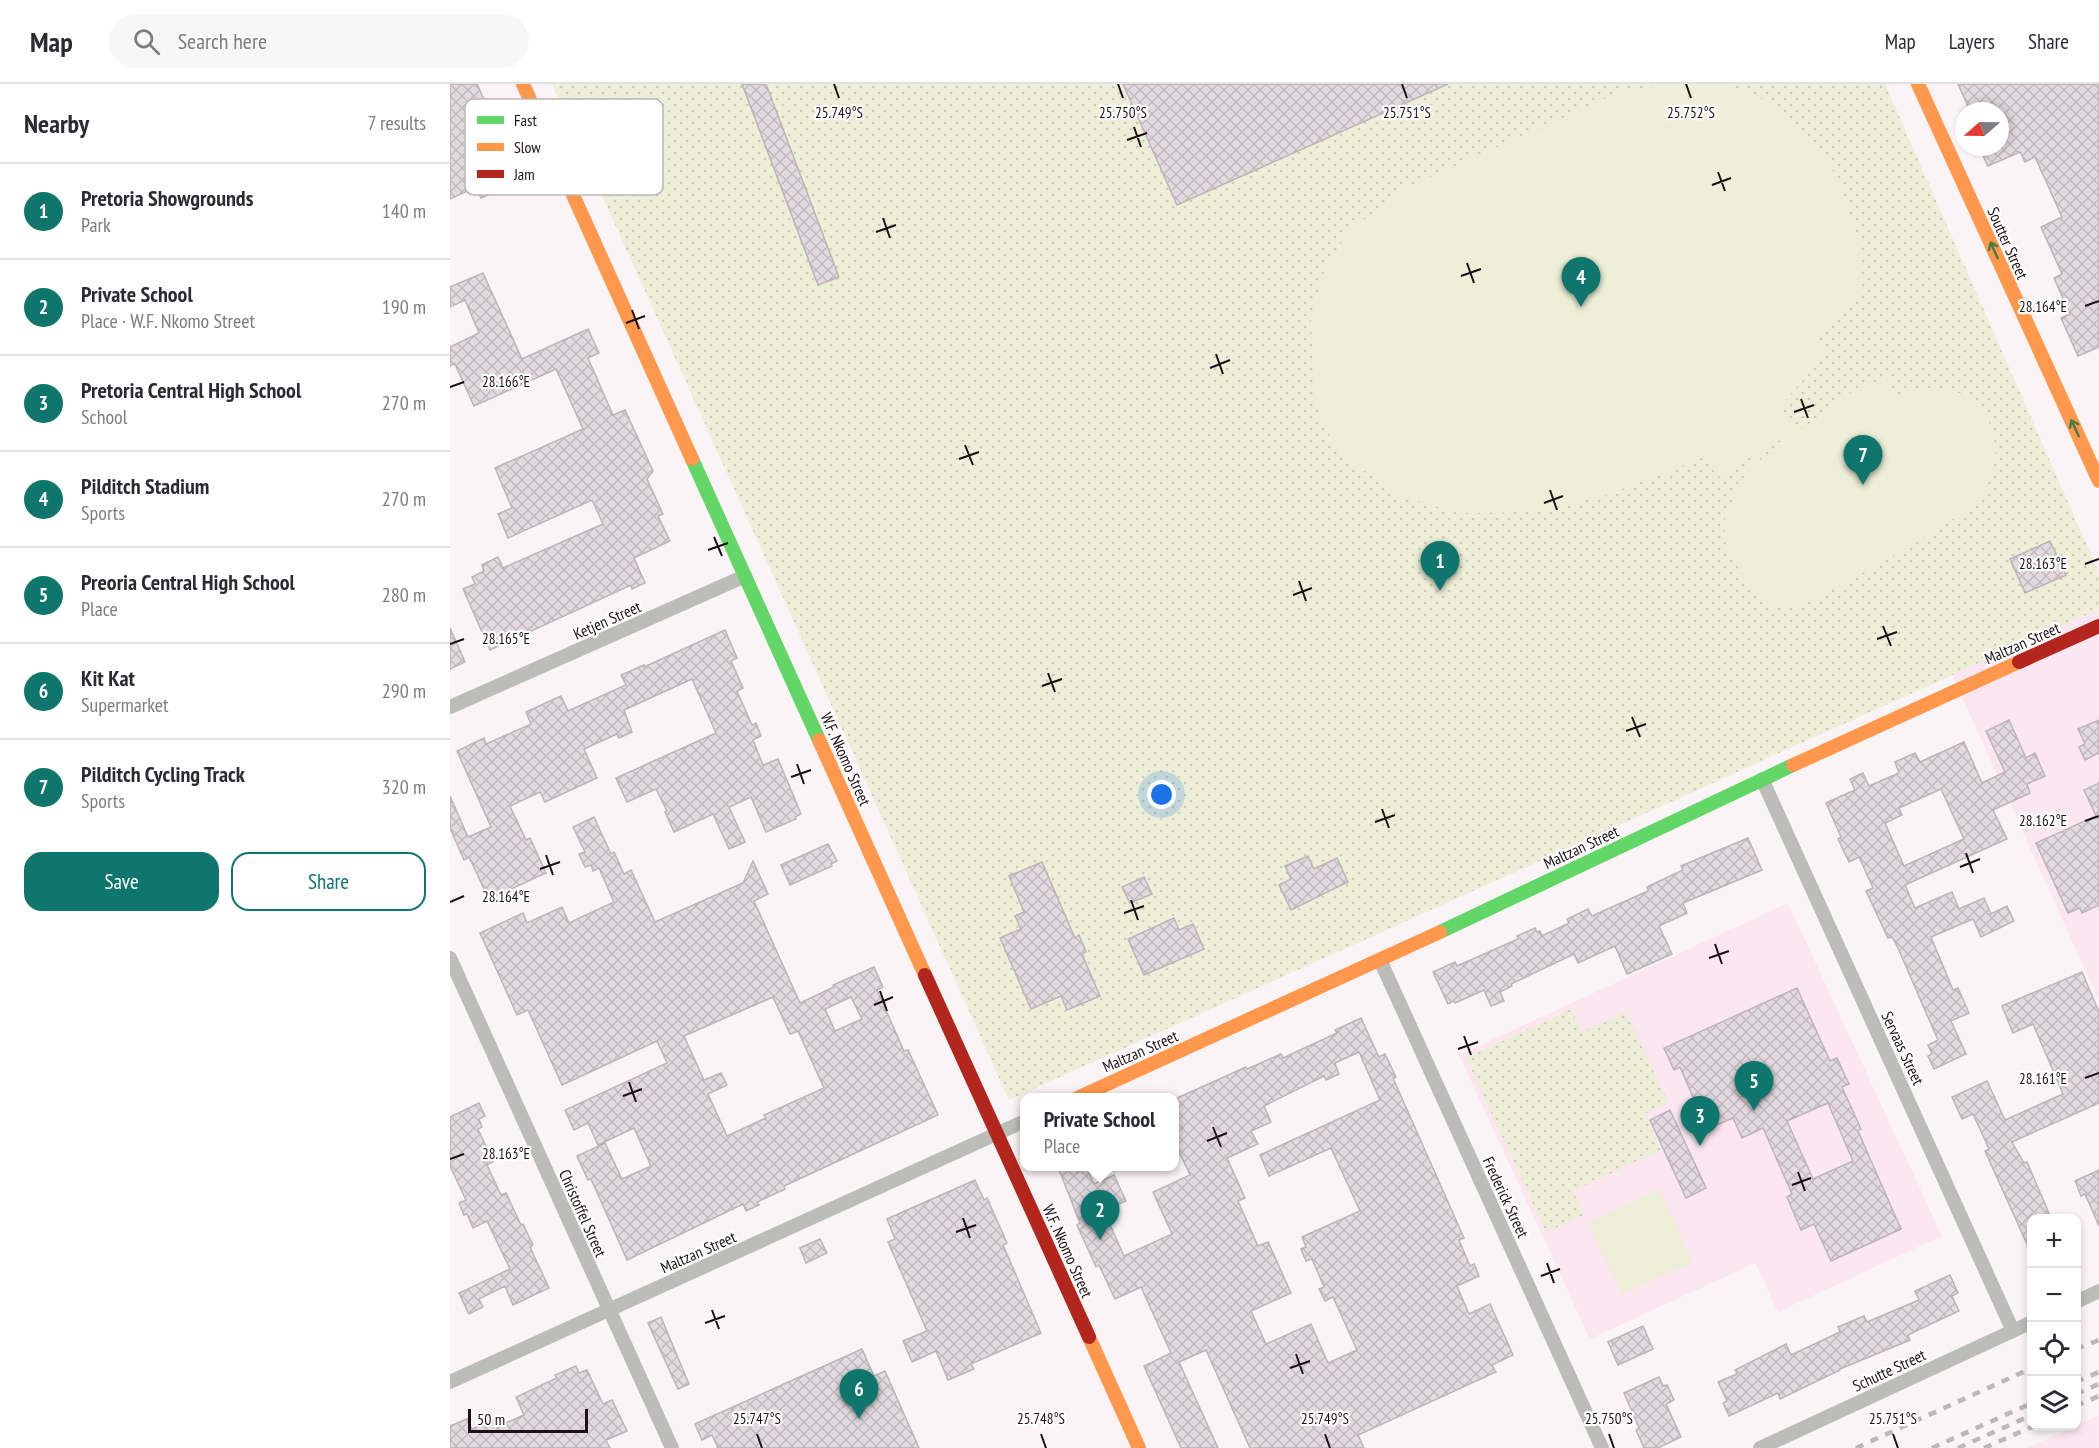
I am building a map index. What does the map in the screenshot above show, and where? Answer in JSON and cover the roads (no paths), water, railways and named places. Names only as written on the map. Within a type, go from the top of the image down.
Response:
[{"type":"main road","name":"W.F. Nkomo Street","points":[[524,84],[531,99]]},
{"type":"main road","name":"Soutter Street","points":[[1918,84],[2099,481]]},
{"type":"main road","name":"W.F. Nkomo Street","points":[[574,195],[1139,1448]]},
{"type":"main road","name":"Maltzan Street","points":[[1088,1093],[1380,960],[1762,779],[2099,626]]},
{"type":"street","name":"Ketjen Street","points":[[450,707],[745,576]]},
{"type":"street","name":"Servaas Street","points":[[1762,779],[2013,1331]]},
{"type":"street","name":"Christoffel Street","points":[[450,958],[672,1448]]},
{"type":"street","name":"Frederick Street","points":[[1380,960],[1602,1448]]},
{"type":"street","name":"Maltzan Street","points":[[450,1383],[1020,1123]]},
{"type":"street","points":[[2081,1300],[2099,1291]]},
{"type":"street","name":"Schutte Street","points":[[1760,1448],[2027,1324]]},
{"type":"railway","points":[[2081,1347],[2099,1340]]},
{"type":"railway","points":[[1856,1448],[2027,1370]]},
{"type":"railway","points":[[2081,1380],[2099,1372]]},
{"type":"railway","points":[[2081,1392],[2099,1384]]},
{"type":"railway","points":[[2081,1404],[2099,1396]]},
{"type":"railway","points":[[1932,1448],[2027,1405]]},
{"type":"railway","points":[[1958,1448],[2027,1417]]},
{"type":"railway","points":[[1984,1448],[2027,1429]]},
{"type":"place","name":"Pilditch Stadium","points":[[1581,307]]},
{"type":"place","name":"Pilditch Cycling Track","points":[[1863,485]]},
{"type":"place","name":"Pretoria Showgrounds","points":[[1440,591]]},
{"type":"place","name":"Preoria Central High School","points":[[1754,1111]]},
{"type":"place","name":"Pretoria Central High School","points":[[1700,1146]]},
{"type":"place","name":"Private School","points":[[1100,1240]]},
{"type":"place","name":"Kit Kat","points":[[859,1419]]}]
